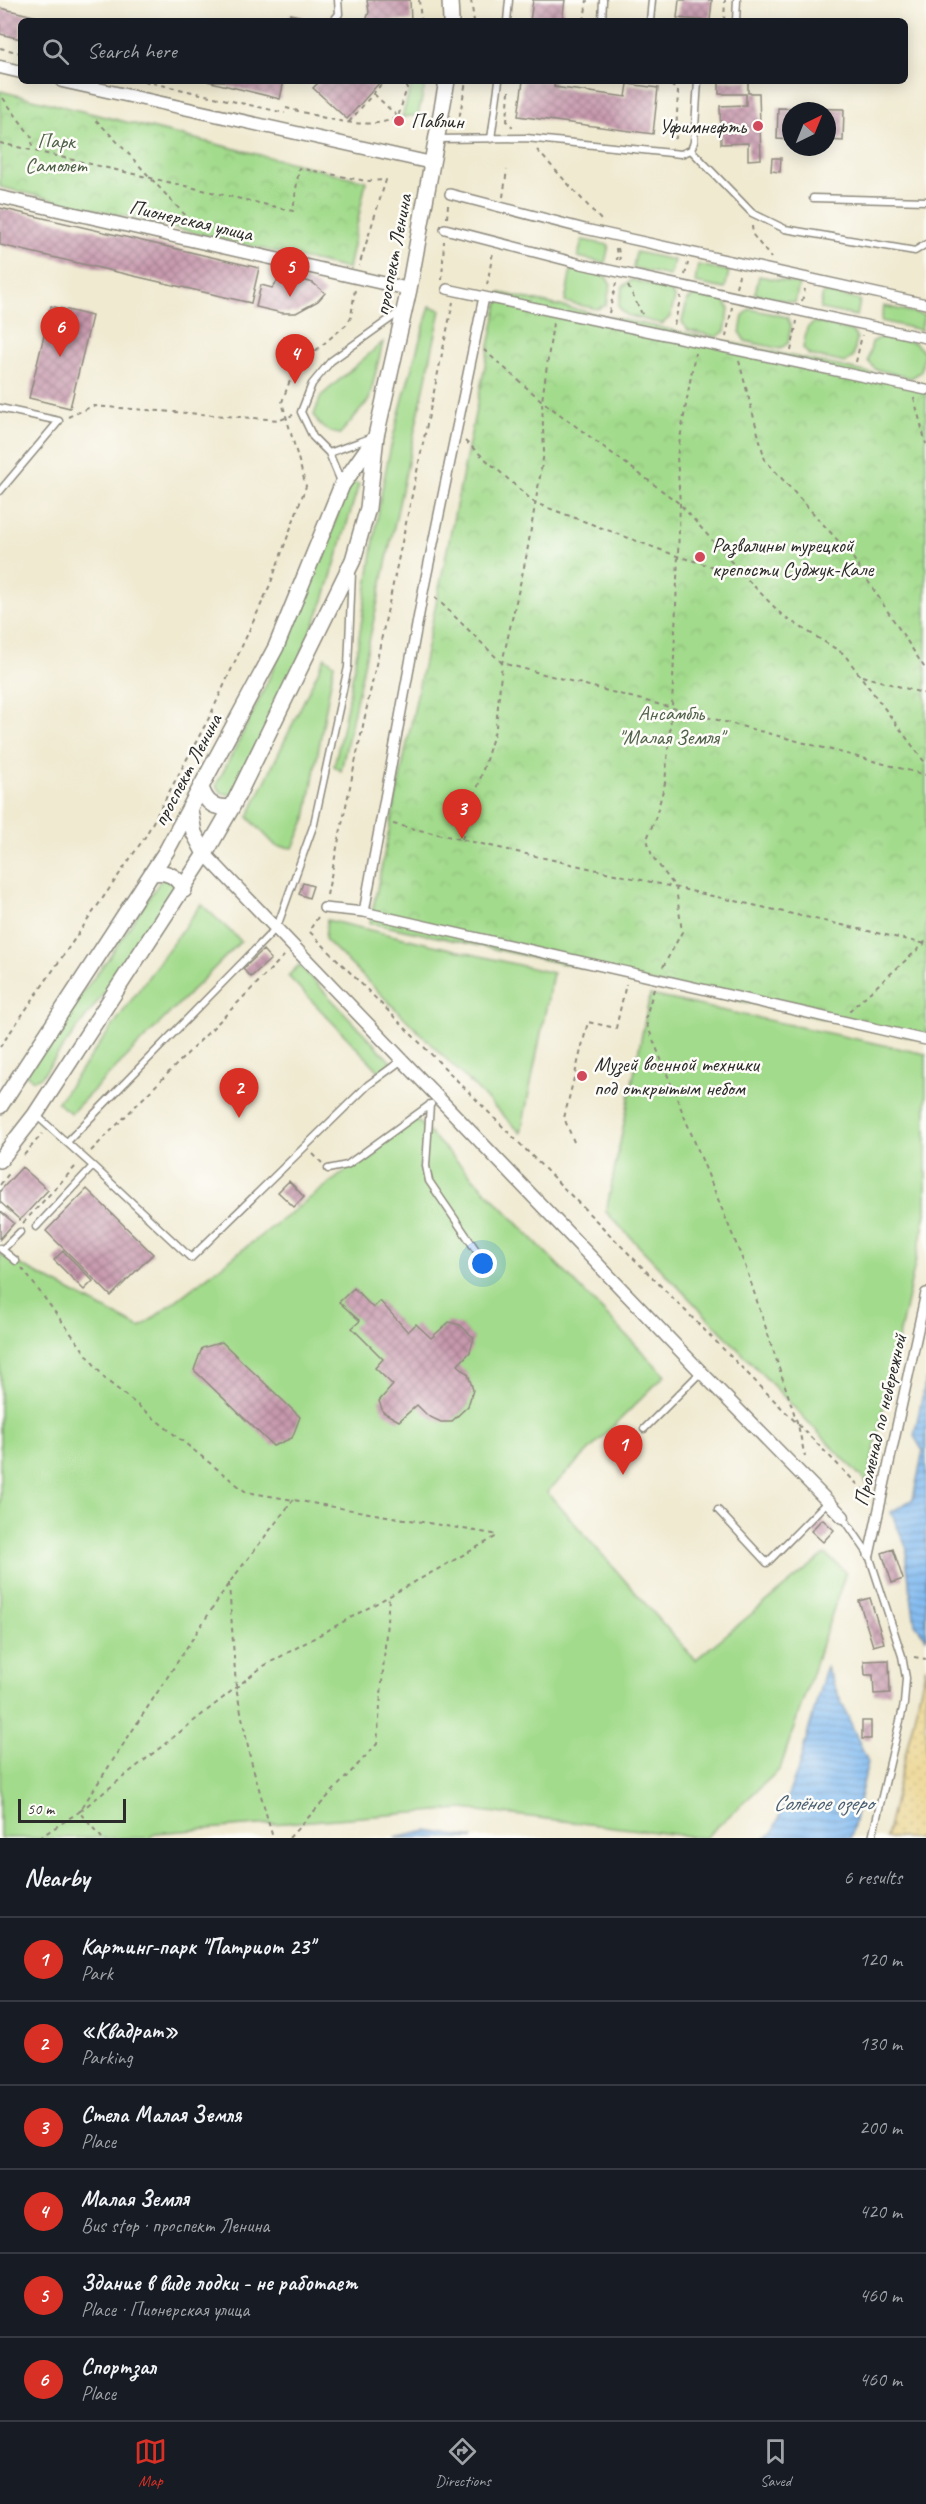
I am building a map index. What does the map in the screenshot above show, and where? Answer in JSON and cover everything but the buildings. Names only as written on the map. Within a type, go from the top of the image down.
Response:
[{"type":"street","points":[[450,0],[452,18]]},
{"type":"street","points":[[0,67],[18,71]]},
{"type":"street","points":[[76,84],[432,163]]},
{"type":"street","name":"проспект Ленина","points":[[0,1160],[35,1115],[205,854],[232,807],[353,560],[368,508],[376,436],[409,289],[446,84]]},
{"type":"street","points":[[450,194],[595,231],[926,304]]},
{"type":"street","name":"Пионерская улица","points":[[0,196],[409,289]]},
{"type":"street","points":[[446,229],[599,268],[926,338]]},
{"type":"street","points":[[452,290],[926,390]]},
{"type":"street","points":[[364,912],[424,587],[484,297]]},
{"type":"street","name":"проспект Ленина","points":[[0,1106],[153,873],[190,810],[276,646],[342,485],[376,436]]},
{"type":"street","points":[[201,788],[204,797],[212,805],[222,808],[232,807]]},
{"type":"street","points":[[190,810],[194,833],[205,854]]},
{"type":"street","points":[[167,850],[187,845],[205,854],[295,945],[402,1060],[435,1101],[843,1517]]},
{"type":"street","points":[[153,873],[163,872],[172,875],[179,881],[183,890]]},
{"type":"street","points":[[324,908],[364,912],[926,1040]]},
{"type":"street","name":"Променад по небережной","points":[[869,1555],[878,1505],[926,1293]]},
{"type":"lane","points":[[336,18],[339,14],[338,0]]},
{"type":"lane","points":[[507,18],[509,0]]},
{"type":"lane","points":[[602,18],[603,0]]},
{"type":"lane","points":[[650,18],[652,0]]},
{"type":"lane","points":[[736,18],[737,0]]},
{"type":"lane","points":[[491,139],[499,84]]},
{"type":"lane","points":[[436,139],[526,138],[681,154],[691,150],[694,142],[698,84]]},
{"type":"lane","points":[[691,150],[752,213],[785,229],[915,251],[926,243]]},
{"type":"lane","points":[[813,198],[926,201]]},
{"type":"lane","points":[[342,485],[329,453],[313,437],[302,412],[312,384],[331,361],[404,309]]},
{"type":"lane","points":[[0,408],[59,422],[0,491]]},
{"type":"lane","points":[[329,453],[376,436]]},
{"type":"lane","name":"проспект Ленина","points":[[277,927],[314,824],[348,667],[353,560]]},
{"type":"lane","points":[[67,1142],[277,927]]},
{"type":"lane","points":[[35,1115],[191,1258],[368,1085],[402,1060]]},
{"type":"lane","points":[[328,1169],[347,1165],[435,1101]]},
{"type":"lane","points":[[435,1101],[426,1166],[429,1181],[476,1250]]},
{"type":"lane","points":[[36,1227],[93,1166]]},
{"type":"lane","points":[[16,1261],[1,1249],[19,1230]]},
{"type":"lane","points":[[644,1429],[701,1372]]},
{"type":"lane","points":[[718,1510],[767,1563],[827,1502]]},
{"type":"lane","points":[[843,1517],[869,1555],[902,1656],[906,1678],[904,1704],[872,1838]]},
{"type":"path","points":[[419,0],[421,18]]},
{"type":"path","points":[[471,0],[474,18]]},
{"type":"path","points":[[584,18],[587,0]]},
{"type":"path","points":[[724,18],[725,0]]},
{"type":"path","points":[[0,48],[18,52]]},
{"type":"path","points":[[157,84],[285,113]]},
{"type":"path","points":[[349,122],[382,84]]},
{"type":"path","points":[[286,108],[349,122],[384,123],[398,117],[408,84]]},
{"type":"path","points":[[458,125],[465,84]]},
{"type":"path","points":[[510,84],[507,122],[511,127],[519,127]]},
{"type":"path","points":[[664,84],[671,85],[678,91],[676,138],[671,142]]},
{"type":"path","points":[[374,93],[398,117]]},
{"type":"path","points":[[3,98],[33,139],[31,150]]},
{"type":"path","points":[[96,120],[135,158],[147,177],[215,245]]},
{"type":"path","points":[[0,143],[293,211],[298,168],[366,181],[386,180],[360,259],[351,317],[347,324],[301,363],[289,383],[282,402],[306,486],[270,585],[210,716],[145,837],[0,1047]]},
{"type":"path","points":[[501,207],[507,170]]},
{"type":"path","points":[[752,213],[753,236],[783,272]]},
{"type":"path","points":[[19,1230],[84,1158],[309,931],[324,908],[452,290]]},
{"type":"path","points":[[462,839],[496,727],[502,663],[536,503],[544,453],[542,401],[555,312]]},
{"type":"path","points":[[697,342],[684,402],[677,456],[680,504],[672,706],[665,783],[647,839],[652,856],[676,888],[682,932],[657,979],[645,1020],[746,1268],[798,1425],[805,1460]]},
{"type":"path","points":[[475,343],[542,401],[680,504],[742,575],[783,616],[844,654],[926,764]]},
{"type":"path","points":[[736,350],[765,460],[851,555],[926,670]]},
{"type":"path","points":[[911,387],[926,444]]},
{"type":"path","points":[[59,422],[93,406],[280,420],[302,412]]},
{"type":"path","points":[[456,433],[536,503],[677,556],[742,575]]},
{"type":"path","points":[[424,587],[502,663],[672,706],[926,775]]},
{"type":"path","points":[[862,676],[926,694]]},
{"type":"path","points":[[382,821],[925,944]]},
{"type":"path","points":[[309,931],[878,1505]]},
{"type":"path","points":[[839,1020],[925,944],[926,937]]},
{"type":"path","points":[[574,1142],[564,1118],[588,1022],[616,1028],[625,990]]},
{"type":"path","points":[[16,1261],[105,1379],[246,1492],[499,1535],[262,1667],[79,1812],[39,1838]]},
{"type":"path","points":[[79,1812],[229,1583],[294,1499]]},
{"type":"path","points":[[229,1583],[236,1687],[250,1757],[273,1838]]},
{"type":"path","points":[[289,1838],[377,1744],[389,1596]]},
{"type":"path","points":[[79,1812],[102,1838]]},
{"type":"green space","points":[[412,84],[425,84],[418,115],[402,117]]},
{"type":"green space","name":"Парк Самолет","points":[[0,91],[366,181],[348,269],[0,187]]},
{"type":"green space","points":[[582,240],[609,245],[605,263],[578,257]]},
{"type":"green space","points":[[636,252],[674,260],[670,276],[633,268]]},
{"type":"green space","points":[[698,265],[729,271],[725,289],[695,283]]},
{"type":"green space","points":[[571,269],[605,276],[611,284],[606,305],[597,309],[565,302]]},
{"type":"green space","points":[[759,276],[799,284],[795,303],[755,294]]},
{"type":"green space","points":[[632,280],[669,289],[675,298],[670,317],[662,324],[626,315],[618,306],[623,286]]},
{"type":"green space","points":[[823,292],[860,300],[857,316],[820,309]]},
{"type":"green space","name":"Ансамбль \"Малая Земля\"","points":[[500,293],[926,385],[926,1040],[370,923]]},
{"type":"green space","points":[[696,294],[724,300],[729,309],[725,331],[717,337],[688,330],[682,322],[687,301]]},
{"type":"green space","points":[[430,306],[441,310],[341,771],[334,766],[354,667],[380,501],[402,403]]},
{"type":"green space","points":[[884,306],[924,315],[921,330],[881,321]]},
{"type":"green space","points":[[750,309],[787,317],[791,326],[788,343],[780,349],[745,341],[740,333],[743,316]]},
{"type":"green space","points":[[815,322],[852,331],[857,338],[853,357],[845,363],[809,355],[803,348],[807,328]]},
{"type":"green space","points":[[883,336],[915,343],[924,352],[921,372],[911,378],[875,369],[868,361],[872,342]]},
{"type":"green space","points":[[383,342],[369,400],[340,434],[324,428],[314,415],[321,396]]},
{"type":"green space","points":[[350,482],[359,484],[324,600],[291,678],[232,795],[222,793],[216,785],[254,711],[288,636]]},
{"type":"green space","points":[[325,657],[334,664],[306,818],[293,848],[276,846],[248,817]]},
{"type":"green space","points":[[168,877],[177,887],[122,969],[41,1077],[34,1080],[26,1075],[26,1067],[108,959],[160,881]]},
{"type":"green space","points":[[201,904],[241,941],[71,1113],[57,1103]]},
{"type":"green space","points":[[327,920],[553,973],[521,1133],[325,939]]},
{"type":"green space","points":[[299,965],[391,1062],[380,1072],[288,976]]},
{"type":"green space","points":[[650,995],[926,1054],[926,1214],[867,1483],[606,1212]]},
{"type":"green space","points":[[415,1118],[665,1375],[547,1492],[695,1660],[825,1554],[846,1572],[780,1769],[705,1838],[463,1809],[156,1833],[149,1838],[0,1838],[0,1254],[140,1328]]},
{"type":"sand","points":[[926,1666],[926,1838],[886,1838]]},
{"type":"water","points":[[926,1379],[926,1638],[915,1624],[906,1559],[907,1549],[891,1512],[913,1499],[923,1451],[914,1436]]},
{"type":"water","name":"Солёное озеро","points":[[826,1667],[868,1762],[851,1838],[765,1838],[773,1833],[797,1772]]},
{"type":"water","points":[[427,1831],[473,1838],[395,1838]]},
{"type":"place","name":"Павлин","points":[[399,121]]},
{"type":"place","name":"Уфимнефть","points":[[758,126]]},
{"type":"place","name":"Здание в виде лодки - не работает","points":[[290,297]]},
{"type":"place","name":"Спортзал","points":[[60,357]]},
{"type":"place","name":"Малая Земля","points":[[295,384]]},
{"type":"place","name":"Развалины турецкой крепости Суджук-Кале","points":[[700,557]]},
{"type":"place","name":"Стела Малая Земля","points":[[462,839]]},
{"type":"place","name":"Музей военной техники под открытым небом","points":[[582,1076]]},
{"type":"place","name":"«Квадрат»","points":[[239,1118]]},
{"type":"place","name":"Картинг-парк \"Патриот 23\"","points":[[623,1475]]}]
